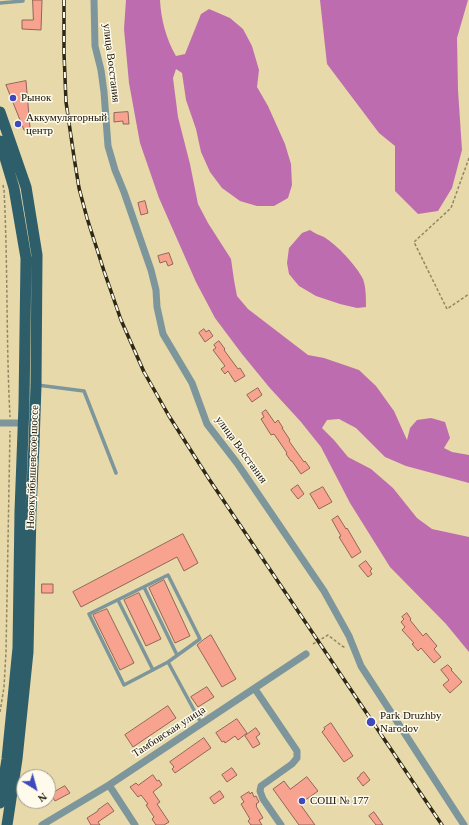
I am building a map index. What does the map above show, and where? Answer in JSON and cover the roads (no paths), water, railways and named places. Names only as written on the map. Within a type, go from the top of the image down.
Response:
[{"type":"main road","name":"Новокуйбышевское шоссе","points":[[0,112],[26,188],[37,255],[36,384],[31,511],[28,652],[17,759],[7,825]]},
{"type":"main road","name":"Новокуйбышевское шоссе","points":[[0,141],[14,188],[26,258],[18,648],[3,759],[0,803]]},
{"type":"street","name":"улица Восстания","points":[[94,0],[95,46],[101,70],[104,92],[108,146],[115,170],[151,270],[156,290],[157,307],[163,334],[192,383],[207,424],[237,463],[320,584],[349,636],[362,666],[464,825]]},
{"type":"street","points":[[0,423],[23,423]]},
{"type":"street","name":"Тамбовская улица","points":[[42,825],[109,785],[306,654]]},
{"type":"street","points":[[255,689],[297,750],[297,758],[292,764],[261,786],[260,791],[263,799],[281,825]]},
{"type":"street","points":[[109,785],[135,825]]},
{"type":"lane","points":[[0,3],[23,1]]},
{"type":"lane","points":[[36,384],[84,391],[116,473]]},
{"type":"lane","points":[[168,575],[200,639],[168,662],[124,685],[89,614],[144,587],[168,575]]},
{"type":"lane","points":[[144,587],[177,655]]},
{"type":"lane","points":[[118,600],[153,670]]},
{"type":"lane","points":[[168,662],[202,724]]},
{"type":"railway","points":[[64,0],[66,102],[79,188],[87,218],[121,320],[144,372],[169,416],[209,479],[442,825]]},
{"type":"place","name":"Рынок","points":[[13,98]]},
{"type":"place","name":"Аккумуляторный центр","points":[[18,124]]},
{"type":"place","name":"Park Druzhby Narodov","points":[[371,722]]},
{"type":"place","name":"СОШ № 177","points":[[302,801]]}]
